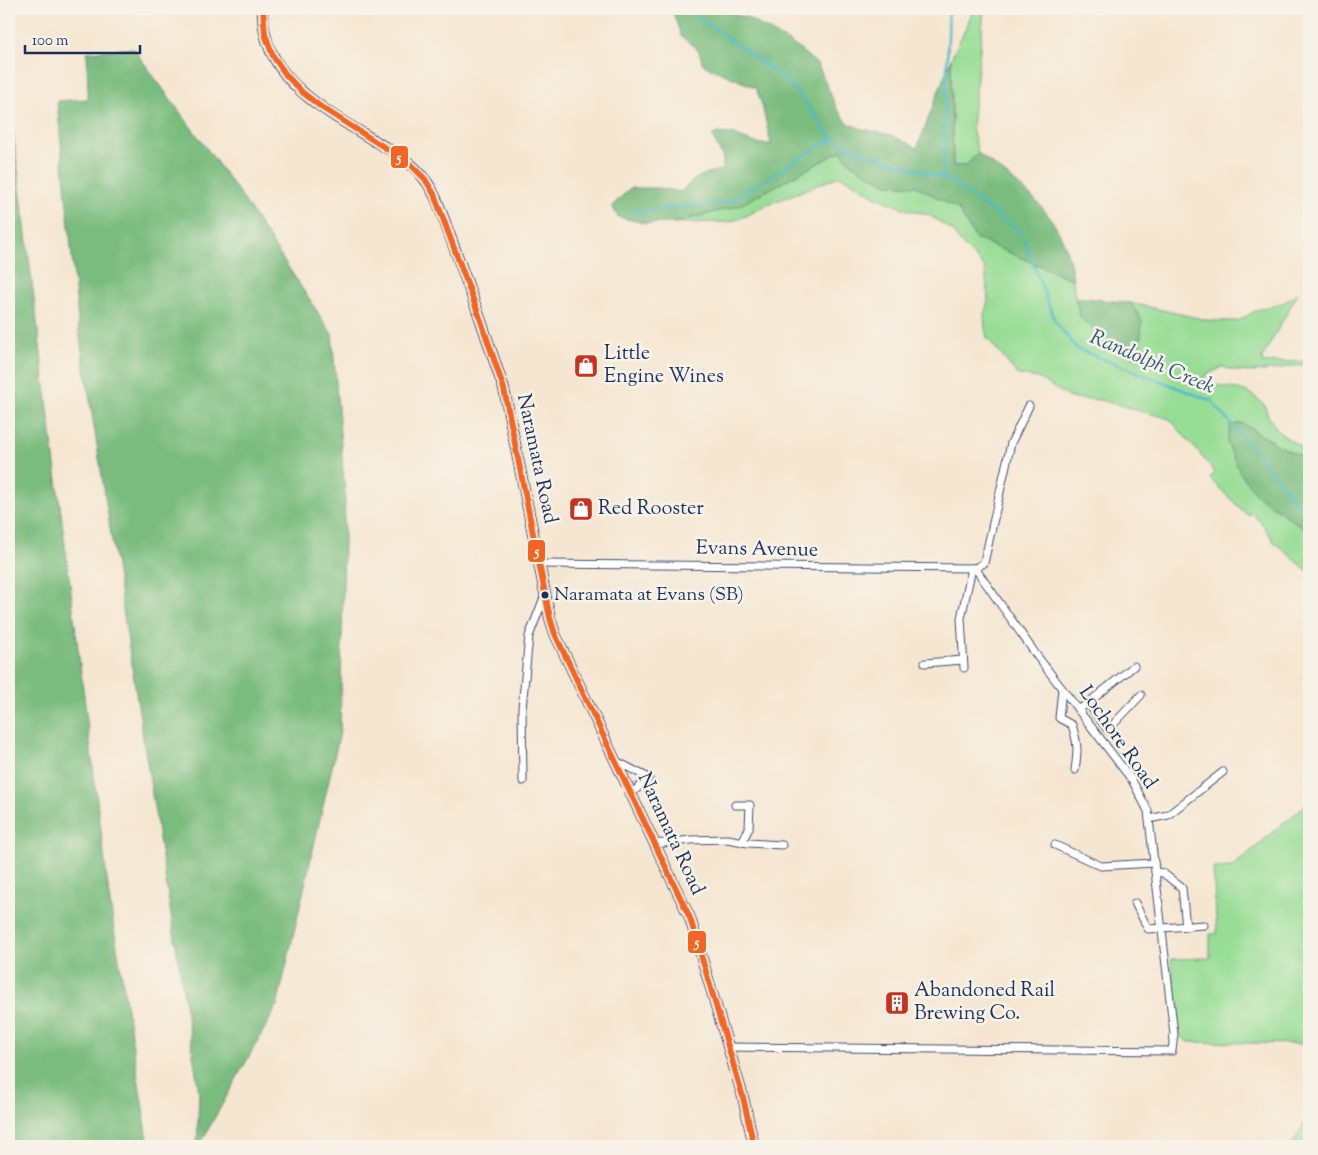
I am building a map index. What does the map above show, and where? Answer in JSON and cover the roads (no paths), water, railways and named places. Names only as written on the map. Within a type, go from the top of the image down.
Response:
[{"type":"main road","name":"Naramata Road","points":[[263,9],[263,24],[268,42],[277,62],[291,82],[309,98],[402,158],[422,176],[431,188],[440,206],[499,371],[509,412],[545,595],[555,634],[690,918],[743,1097],[754,1146]]},
{"type":"street","points":[[964,668],[961,618],[973,568],[984,562],[1011,443],[1029,406]]},
{"type":"street","name":"Evans Avenue","points":[[539,564],[973,568]]},
{"type":"street","name":"Lochore Road","points":[[727,1047],[1172,1051],[1174,1034],[1148,811],[1132,780],[973,568]]},
{"type":"street","points":[[523,781],[522,708],[529,636],[545,595]]},
{"type":"street","points":[[925,663],[964,660]]},
{"type":"street","points":[[1078,710],[1134,666]]},
{"type":"street","points":[[1062,689],[1059,718],[1072,725],[1078,749],[1075,770]]},
{"type":"street","points":[[1088,703],[1108,730],[1141,695]]},
{"type":"street","points":[[616,761],[648,778],[631,794]]},
{"type":"street","points":[[1149,819],[1168,815],[1224,772]]},
{"type":"street","points":[[735,805],[750,805],[749,828],[742,842]]},
{"type":"street","points":[[655,844],[728,839],[782,845]]},
{"type":"street","points":[[1055,845],[1101,866],[1154,863]]},
{"type":"street","points":[[1155,872],[1163,873],[1182,888],[1186,927]]},
{"type":"street","points":[[1135,903],[1148,929],[1204,925]]},
{"type":"waterway","name":"Randolph Creek","points":[[695,9],[697,16],[789,82],[832,138],[851,148],[949,180],[1021,232],[1055,321],[1077,349],[1212,401],[1309,517]]},
{"type":"waterway","points":[[943,179],[949,9]]},
{"type":"waterway","points":[[629,213],[731,201],[832,138]]},
{"type":"place","name":"Little Engine Wines","points":[[586,366]]},
{"type":"place","name":"Red Rooster","points":[[581,509]]},
{"type":"place","name":"Naramata at Evans (SB)","points":[[545,595]]},
{"type":"place","name":"Abandoned Rail Brewing Co.","points":[[897,1003]]}]
